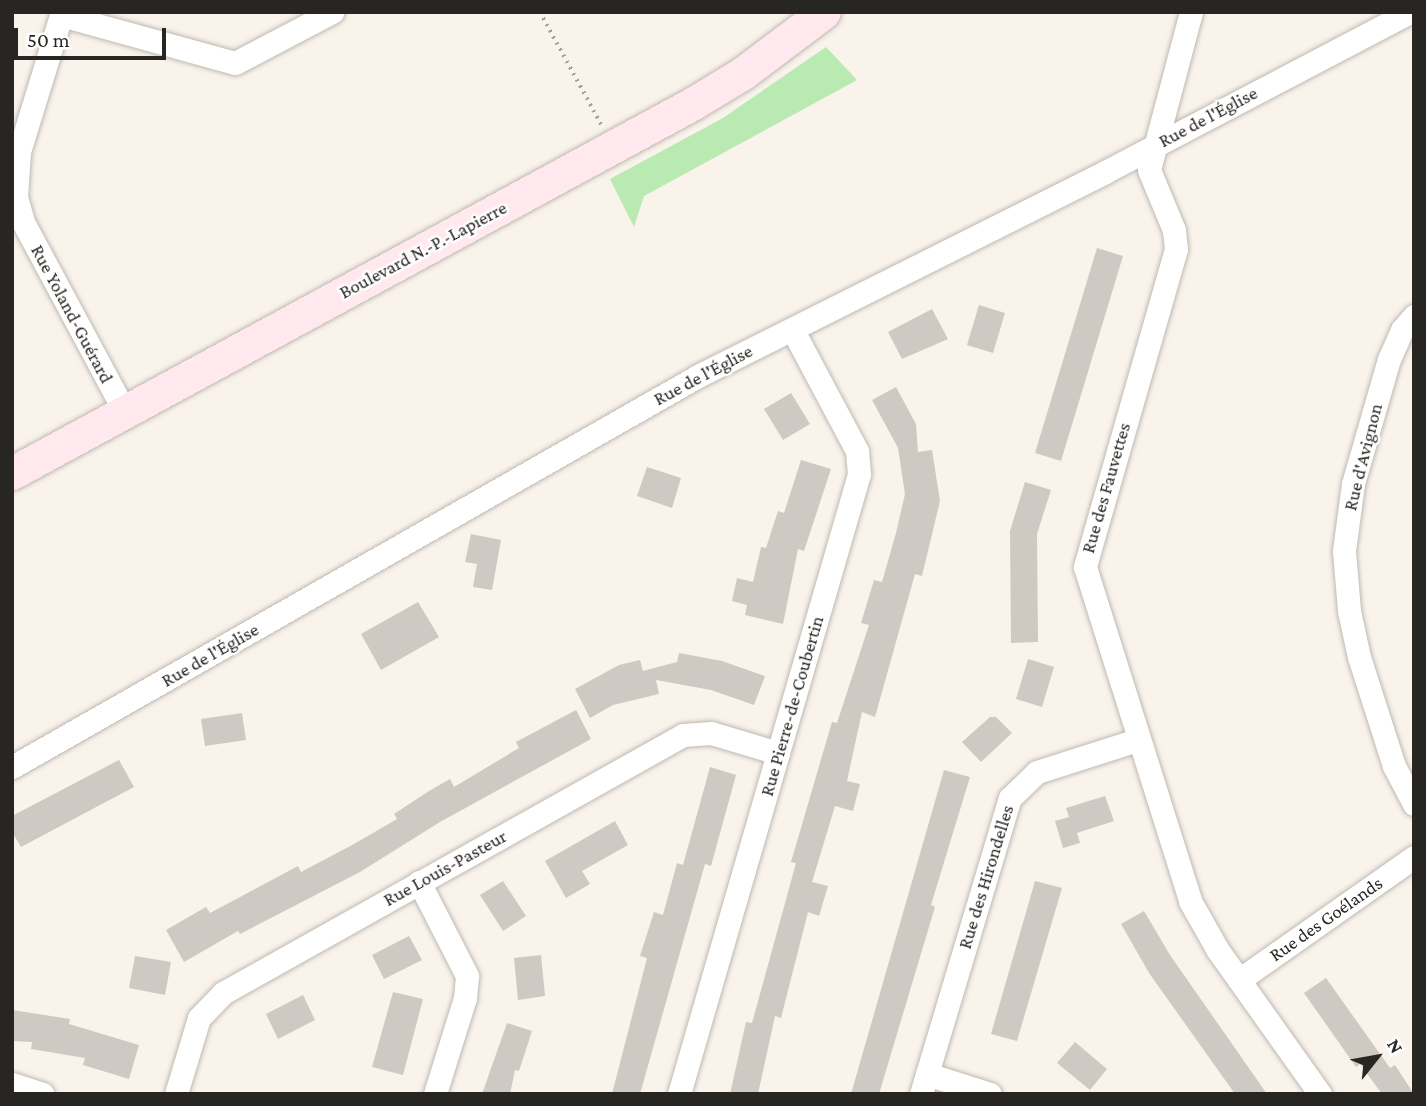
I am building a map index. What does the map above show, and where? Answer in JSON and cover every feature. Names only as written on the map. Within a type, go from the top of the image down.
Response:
[{"type":"street","points":[[61,14],[235,63],[332,12]]},
{"type":"street","name":"Boulevard N.-P.-Lapierre","points":[[12,473],[120,402],[709,68],[788,12]]},
{"type":"street","name":"Boulevard N.-P.-Lapierre","points":[[12,448],[120,402],[701,99],[743,74],[824,12]]},
{"type":"street","name":"Rue des Fauvettes","points":[[1191,12],[1153,146],[1149,179],[1170,219],[1176,249],[1085,559],[1137,740],[1190,901],[1239,981],[1320,1094]]},
{"type":"street","name":"Rue de l'Église","points":[[12,767],[675,388],[1153,146],[1410,12]]},
{"type":"street","name":"Rue Yoland-Guérard","points":[[61,14],[19,152],[16,197],[23,222],[120,402]]},
{"type":"street","name":"Rue d'Avignon","points":[[1414,316],[1402,330],[1389,359],[1353,484],[1344,551],[1349,611],[1359,657],[1394,766],[1414,804]]},
{"type":"street","name":"Rue Pierre-de-Coubertin","points":[[679,1094],[859,474],[857,451],[792,329]]},
{"type":"street","name":"Rue Louis-Pasteur","points":[[176,1094],[199,1018],[210,1002],[419,882],[683,735],[711,733],[778,753]]},
{"type":"street","name":"Rue des Hirondelles","points":[[924,1084],[1010,798],[1037,772],[1137,740]]},
{"type":"street","name":"Rue des Goélands","points":[[1239,981],[1414,857]]},
{"type":"street","points":[[419,882],[467,976],[465,998],[436,1094]]},
{"type":"street","points":[[12,1084],[42,1094]]},
{"type":"street","points":[[924,1084],[990,1094]]},
{"type":"path","points":[[540,12],[602,127]]},
{"type":"green space","points":[[826,47],[857,80],[644,196],[634,227],[610,179],[723,118]]},
{"type":"building","points":[[1097,248],[1123,256],[1061,461],[1035,453]]},
{"type":"building","points":[[979,305],[1005,313],[993,353],[967,345]]},
{"type":"building","points":[[932,309],[948,339],[902,359],[888,332]]},
{"type":"building","points":[[896,387],[916,424],[918,452],[932,450],[940,501],[922,576],[915,574],[875,717],[862,712],[847,781],[860,784],[853,811],[835,806],[812,882],[828,886],[819,916],[808,912],[781,1018],[775,1016],[758,1094],[730,1094],[746,1022],[752,1023],[796,863],[791,862],[832,722],[837,723],[869,625],[861,623],[874,580],[882,582],[896,533],[905,494],[898,448],[872,400]]},
{"type":"building","points":[[791,393],[810,424],[783,440],[764,409]]},
{"type":"building","points":[[801,460],[831,469],[804,551],[798,549],[783,624],[745,615],[747,605],[732,601],[737,578],[753,582],[761,547],[766,548],[778,511],[784,513]]},
{"type":"building","points":[[647,467],[681,478],[672,508],[637,496]]},
{"type":"building","points":[[1025,482],[1051,490],[1037,534],[1038,642],[1011,643],[1010,531]]},
{"type":"building","points":[[471,534],[501,540],[492,590],[473,587],[477,564],[465,562]]},
{"type":"building","points":[[418,602],[439,637],[381,670],[361,634]]},
{"type":"building","points":[[679,653],[722,661],[765,676],[754,705],[711,690],[656,680],[659,694],[613,705],[590,718],[575,689],[619,665],[640,660],[643,671],[677,662]]},
{"type":"building","points":[[1028,659],[1054,667],[1042,707],[1016,699]]},
{"type":"building","points":[[576,710],[591,739],[440,822],[360,872],[240,934],[238,931],[184,962],[166,930],[206,907],[210,913],[298,866],[301,872],[354,844],[397,819],[394,814],[429,791],[450,779],[454,787],[519,748],[516,742]]},
{"type":"building","points":[[242,713],[246,740],[205,746],[201,719]]},
{"type":"building","points":[[990,717],[996,717],[1012,733],[981,762],[962,742]]},
{"type":"building","points":[[119,760],[134,787],[21,847],[12,832],[12,816]]},
{"type":"building","points":[[710,767],[736,775],[711,866],[705,864],[640,1094],[612,1094],[647,958],[640,956],[654,912],[663,915],[677,863],[683,865]]},
{"type":"building","points":[[944,770],[970,777],[931,905],[935,907],[879,1094],[851,1094]]},
{"type":"building","points":[[1105,796],[1114,821],[1077,833],[1080,843],[1063,848],[1055,821],[1069,817],[1066,808]]},
{"type":"building","points":[[615,821],[628,845],[582,871],[590,884],[566,898],[545,861]]},
{"type":"building","points":[[503,881],[526,916],[503,931],[480,895]]},
{"type":"building","points":[[1035,881],[1062,888],[1017,1041],[991,1034]]},
{"type":"building","points":[[1144,911],[1170,955],[1267,1094],[1235,1094],[1149,973],[1121,924]]},
{"type":"building","points":[[409,936],[422,960],[384,979],[372,955]]},
{"type":"building","points":[[541,955],[545,996],[518,1000],[514,958]]},
{"type":"building","points":[[135,956],[171,962],[165,995],[129,988]]},
{"type":"building","points":[[1326,978],[1390,1068],[1395,1065],[1414,1094],[1382,1094],[1360,1064],[1356,1067],[1304,993]]},
{"type":"building","points":[[393,992],[423,999],[403,1075],[372,1067]]},
{"type":"building","points":[[303,995],[315,1020],[278,1039],[266,1014]]},
{"type":"building","points":[[12,1010],[70,1019],[69,1024],[139,1045],[129,1079],[83,1065],[85,1058],[31,1049],[32,1042],[12,1041]]},
{"type":"building","points":[[507,1023],[532,1031],[519,1071],[515,1070],[510,1094],[482,1094]]},
{"type":"building","points":[[1075,1042],[1107,1069],[1090,1090],[1057,1063]]}]
